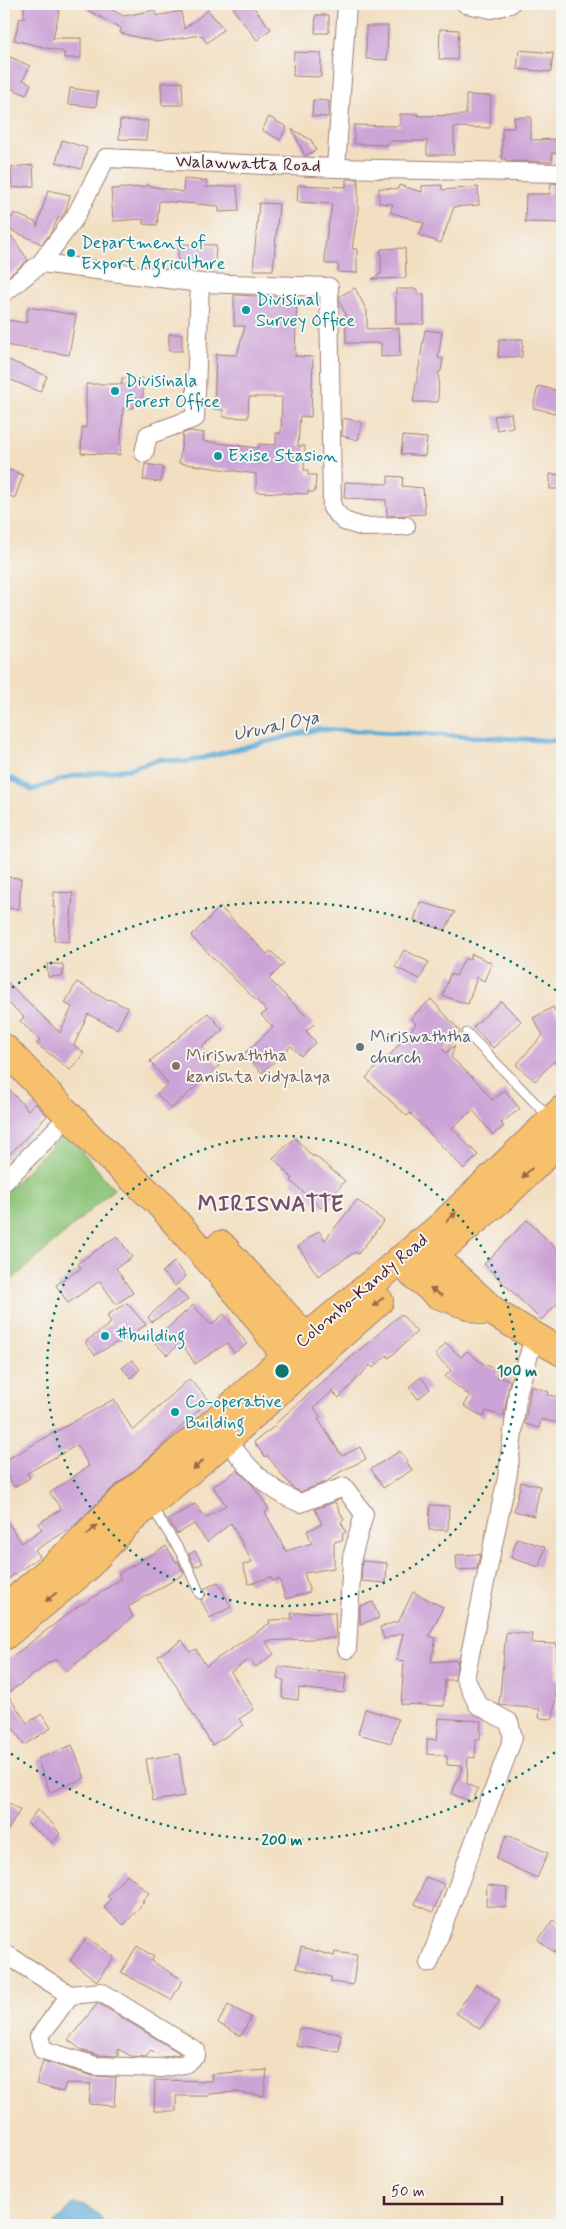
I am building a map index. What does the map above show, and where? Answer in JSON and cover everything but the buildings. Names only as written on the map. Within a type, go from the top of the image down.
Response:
[{"type":"main road","points":[[4,1048],[100,1148],[158,1202],[245,1301],[292,1364]]},
{"type":"main road","name":"Colombo-Kandy Road","points":[[4,1636],[76,1561],[118,1504],[214,1424],[292,1364],[426,1250],[505,1195],[559,1123]]},
{"type":"main road","points":[[100,1148],[189,1209],[313,1345]]},
{"type":"main road","points":[[426,1250],[498,1316],[534,1338],[562,1352]]},
{"type":"main road","points":[[405,1268],[438,1294],[498,1316]]},
{"type":"main road","name":"Colombo-Kandy Road","points":[[4,1610],[76,1561],[127,1523],[228,1439],[292,1364]]},
{"type":"street","points":[[336,168],[349,4]]},
{"type":"street","points":[[466,4],[491,9],[510,4]]},
{"type":"street","name":"Walawwatta Road","points":[[4,293],[41,263],[74,218],[106,158],[336,168],[562,173]]},
{"type":"street","points":[[41,263],[200,283],[329,287],[332,508],[344,521],[362,526],[406,526]]},
{"type":"street","points":[[144,453],[148,436],[195,418],[200,283]]},
{"type":"street","points":[[4,1182],[70,1115]]},
{"type":"street","points":[[429,1963],[513,1738],[509,1722],[478,1705],[465,1678],[508,1472],[518,1391],[534,1338]]},
{"type":"street","points":[[228,1439],[242,1461],[283,1497],[300,1503],[344,1487],[364,1514],[352,1557],[347,1649]]},
{"type":"street","points":[[4,1956],[9,1956],[70,1995],[102,1992],[196,2051],[196,2055],[185,2064],[162,2068],[126,2067],[96,2066],[43,2050],[40,2038],[70,1995]]},
{"type":"lane","points":[[467,1033],[559,1123]]},
{"type":"lane","points":[[151,1504],[183,1556],[200,1594]]},
{"type":"green space","points":[[65,1132],[114,1189],[4,1287],[4,1194]]},
{"type":"water","points":[[73,2204],[92,2209],[105,2225],[90,2225],[85,2222],[81,2225],[54,2225]]},
{"type":"waterway","name":"Uruval Oya","points":[[4,777],[15,780],[32,790],[72,776],[129,769],[160,759],[186,762],[318,729],[562,741]]},
{"type":"place","name":"Department of Export Agriculture","points":[[71,253]]},
{"type":"place","name":"Divisinal Survey Office","points":[[246,310]]},
{"type":"place","name":"Divisinala Forest Office","points":[[115,391]]},
{"type":"place","name":"Exise Stasion","points":[[218,456]]},
{"type":"place","name":"Miriswaththa church","points":[[360,1047]]},
{"type":"place","name":"Miriswaththa kanishta vidyalaya","points":[[176,1066]]},
{"type":"place","name":"#building","points":[[105,1336]]},
{"type":"place","name":"Co-operative Building","points":[[175,1412]]},
{"type":"district","name":"MIRISWATTE","points":[[271,1205]]}]
